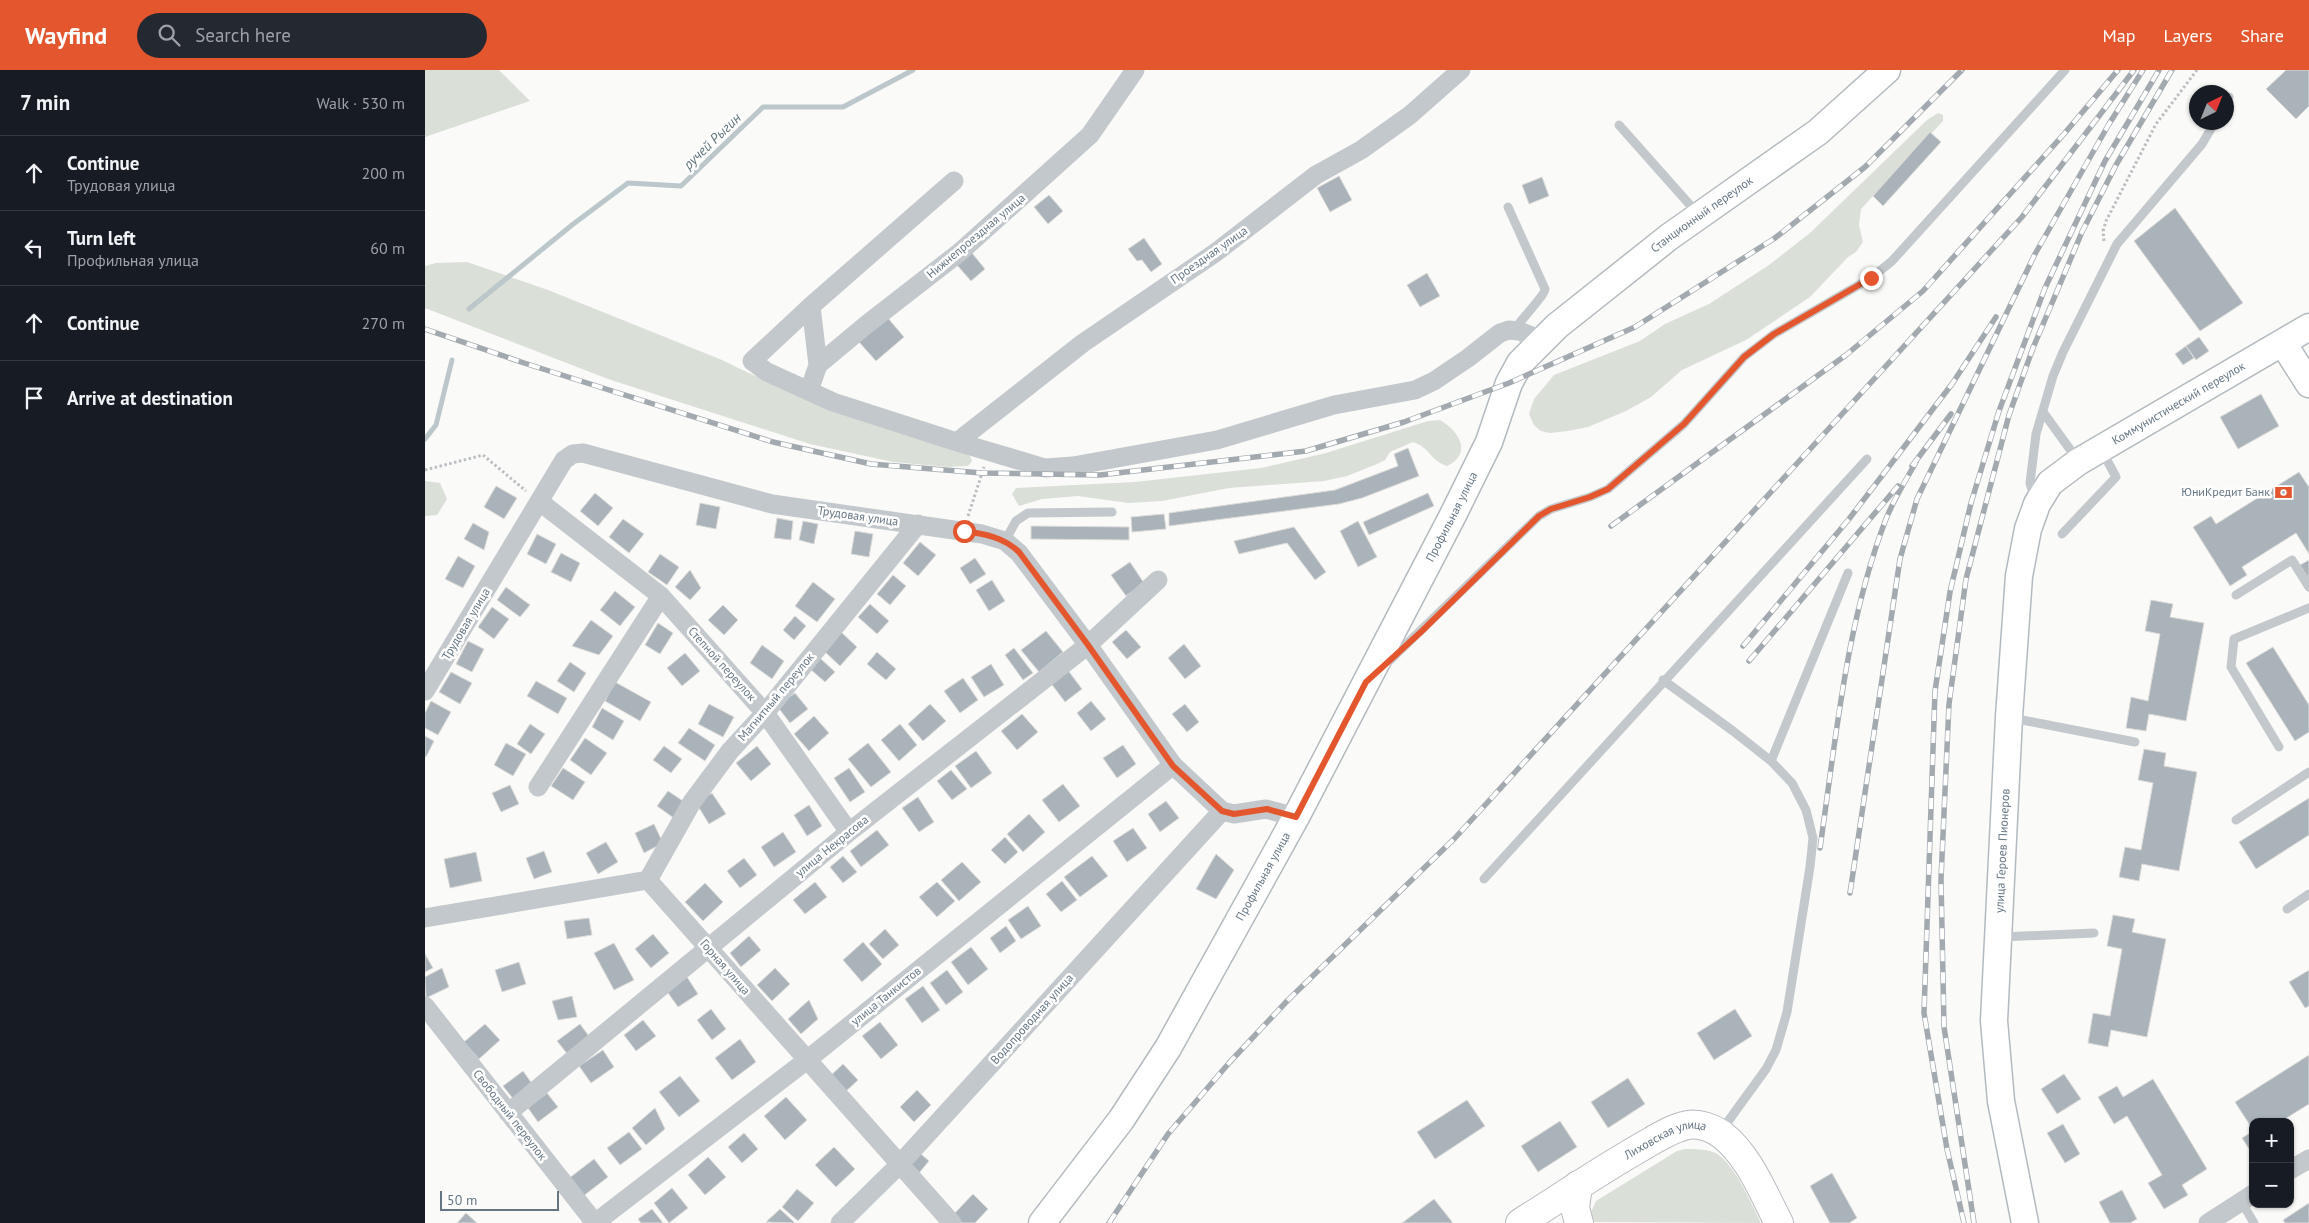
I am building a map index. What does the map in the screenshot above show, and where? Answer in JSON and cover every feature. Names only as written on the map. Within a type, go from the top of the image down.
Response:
[{"type":"main road","name":"Станционный переулок","points":[[1520,363],[1557,326],[1669,237],[1818,132],[1887,70]]},
{"type":"main road","name":"Коммунистический переулок","points":[[2044,494],[2078,462],[2309,327]]},
{"type":"main road","points":[[2283,343],[2309,384]]},
{"type":"main road","name":"Профильная улица","points":[[1042,1223],[1121,1120],[1169,1048],[1296,817],[1489,442],[1509,383],[1520,363]]},
{"type":"main road","name":"улица Героев Пионеров","points":[[2025,1223],[2001,1101],[1994,1021],[2009,717],[2021,555],[2044,494]]},
{"type":"main road","name":"Лиховская улица","points":[[1520,1223],[1616,1161],[1673,1130],[1689,1124],[1704,1126],[1719,1133],[1733,1145],[1743,1158],[1779,1223]]},
{"type":"main road","points":[[1578,1185],[1575,1208],[1579,1223]]},
{"type":"street","name":"Нижнепроездная улица","points":[[818,365],[959,252],[1074,151],[1090,135],[1135,70]]},
{"type":"street","name":"Проездная улица","points":[[957,442],[1091,338],[1215,253],[1316,175],[1361,150],[1410,115],[1461,70]]},
{"type":"street","points":[[955,181],[811,306],[752,361],[767,372],[833,402],[1045,468],[1081,464],[1217,440],[1334,405],[1415,390],[1434,381],[1500,333],[1514,330],[1542,340]]},
{"type":"street","points":[[809,391],[818,365],[811,306]]},
{"type":"street","name":"Трудовая улица","points":[[425,691],[564,460],[573,454],[583,453],[772,504],[964,531],[1005,541],[1019,552],[1088,645],[1173,766],[1222,811]]},
{"type":"street","name":"Степной переулок","points":[[540,502],[661,596],[765,713],[849,832]]},
{"type":"street","name":"Магнитный переулок","points":[[648,880],[692,802],[730,751],[765,713],[918,524]]},
{"type":"street","name":"улица Некрасова","points":[[508,1113],[707,947],[849,832],[1088,645],[1158,580]]},
{"type":"street","points":[[538,787],[661,596]]},
{"type":"street","name":"улица Танкистов","points":[[595,1223],[807,1060],[1173,766]]},
{"type":"street","points":[[1222,811],[1234,814],[1267,809],[1296,817]]},
{"type":"street","name":"Водопроводная улица","points":[[840,1223],[899,1165],[1222,811]]},
{"type":"street","points":[[425,918],[648,880]]},
{"type":"street","name":"Горная улица","points":[[648,880],[952,1223]]},
{"type":"street","name":"Свободный переулок","points":[[425,1006],[595,1223]]},
{"type":"street","points":[[2294,1168],[2309,1159]]},
{"type":"street","points":[[2208,1223],[2247,1197]]},
{"type":"lane","points":[[1366,682],[1429,624],[1539,516],[1551,509],[1590,497],[1608,489],[1684,424],[1744,357],[1774,334],[1871,278],[1892,261],[2065,70]]},
{"type":"lane","points":[[1619,125],[1699,216]]},
{"type":"lane","points":[[2044,494],[2031,493],[2032,458],[2043,412],[2063,352],[2117,244],[2202,144],[2210,130]]},
{"type":"lane","points":[[1508,207],[1545,289],[1543,296],[1524,315],[1514,330]]},
{"type":"lane","points":[[2043,412],[2078,462]]},
{"type":"lane","points":[[2062,534],[2116,477],[2101,448]]},
{"type":"lane","points":[[1484,879],[1663,680],[1867,459]]},
{"type":"lane","points":[[1005,541],[1016,521],[1028,513],[1112,512]]},
{"type":"lane","points":[[2236,595],[2293,560],[2309,587]]},
{"type":"lane","points":[[1771,761],[1848,574]]},
{"type":"lane","points":[[2279,748],[2231,667],[2234,639],[2309,608]]},
{"type":"lane","points":[[1663,680],[1771,761],[1792,783],[1805,810],[1813,838],[1787,1012],[1776,1050],[1755,1087],[1719,1133]]},
{"type":"lane","points":[[2009,717],[2135,742]]},
{"type":"lane","points":[[2236,820],[2309,772]]},
{"type":"lane","points":[[2287,910],[2309,894]]},
{"type":"lane","points":[[1998,937],[2094,933]]},
{"type":"lane","points":[[2247,1197],[2254,1223]]},
{"type":"path","points":[[2112,255],[2105,241],[2103,231],[2106,221],[2155,124],[2197,70]]},
{"type":"path","points":[[964,531],[989,452]]},
{"type":"path","points":[[425,470],[483,455],[540,502]]},
{"type":"shaded area","points":[[425,70],[499,70],[530,101],[425,137]]},
{"type":"shaded area","points":[[1938,113],[1943,115],[1943,121],[1861,209],[1859,225],[1863,242],[1856,252],[1848,257],[1810,297],[1746,340],[1682,370],[1651,397],[1626,411],[1588,427],[1568,431],[1550,433],[1541,431],[1534,425],[1529,414],[1534,399],[1554,375],[1640,341],[1665,324],[1709,304],[1769,265],[1810,233],[1927,120]]},
{"type":"shaded area","points":[[467,262],[548,290],[722,360],[811,399],[964,452],[970,456],[972,461],[968,466],[948,467],[893,462],[810,444],[608,379],[425,308],[425,266],[436,263]]},
{"type":"shaded area","points":[[1440,420],[1453,430],[1460,442],[1460,455],[1447,466],[1437,461],[1423,447],[1413,442],[1390,452],[1385,460],[1377,464],[1347,476],[1324,481],[1229,488],[1162,501],[1128,503],[1078,496],[1042,499],[1019,506],[1012,494],[1016,488],[1135,482],[1261,468],[1326,453],[1428,421]]},
{"type":"shaded area","points":[[425,481],[440,483],[447,499],[437,515],[425,516]]},
{"type":"shaded area","points":[[1685,1149],[1706,1150],[1720,1156],[1741,1183],[1761,1223],[1594,1222],[1591,1212],[1596,1201],[1677,1151]]},
{"type":"building","points":[[2286,70],[2309,70],[2309,106],[2296,119],[2266,89]]},
{"type":"building","points":[[1930,132],[1941,142],[1883,206],[1873,196]]},
{"type":"building","points":[[1339,176],[1352,200],[1330,212],[1317,188]]},
{"type":"building","points":[[1542,177],[1549,196],[1529,204],[1522,185]]},
{"type":"building","points":[[1049,195],[1063,211],[1048,224],[1034,207]]},
{"type":"building","points":[[2175,208],[2243,303],[2200,331],[2134,241]]},
{"type":"building","points":[[1144,238],[1162,264],[1151,272],[1142,260],[1137,261],[1128,249]]},
{"type":"building","points":[[972,253],[985,269],[971,281],[957,265]]},
{"type":"building","points":[[1427,273],[1440,296],[1420,307],[1407,285]]},
{"type":"building","points":[[887,317],[904,337],[876,361],[859,342]]},
{"type":"building","points":[[2199,337],[2209,351],[2196,360],[2186,346]]},
{"type":"building","points":[[2186,346],[2194,358],[2183,365],[2175,354]]},
{"type":"building","points":[[2261,394],[2279,426],[2238,449],[2220,417]]},
{"type":"building","points":[[1408,448],[1419,476],[1362,498],[1339,504],[1169,526],[1169,513],[1335,490],[1398,466],[1394,454]]},
{"type":"building","points":[[2299,472],[2309,487],[2309,554],[2296,533],[2242,567],[2247,575],[2230,586],[2193,527],[2211,516],[2216,524]]},
{"type":"building","points":[[496,486],[517,498],[504,519],[484,507]]},
{"type":"building","points":[[595,493],[613,508],[598,526],[580,511]]},
{"type":"building","points":[[1428,493],[1434,506],[1369,535],[1363,522]]},
{"type":"building","points":[[700,503],[720,507],[716,529],[696,525]]},
{"type":"building","points":[[1164,514],[1166,529],[1132,532],[1131,517]]},
{"type":"building","points":[[777,518],[793,521],[791,540],[774,538]]},
{"type":"building","points":[[623,519],[644,534],[629,553],[609,537]]},
{"type":"building","points":[[803,521],[818,524],[814,544],[799,540]]},
{"type":"building","points":[[1358,521],[1377,557],[1358,567],[1340,531]]},
{"type":"building","points":[[473,523],[489,532],[484,550],[464,539]]},
{"type":"building","points":[[1031,526],[1129,527],[1129,540],[1031,539]]},
{"type":"building","points":[[1294,527],[1326,572],[1315,580],[1287,543],[1239,554],[1234,541]]},
{"type":"building","points":[[855,531],[873,534],[869,557],[851,554]]},
{"type":"building","points":[[537,534],[556,544],[546,564],[527,554]]},
{"type":"building","points":[[920,542],[936,555],[918,576],[903,563]]},
{"type":"building","points":[[561,553],[580,563],[571,582],[551,572]]},
{"type":"building","points":[[660,554],[679,567],[667,585],[648,572]]},
{"type":"building","points":[[458,556],[475,566],[463,588],[445,579]]},
{"type":"building","points":[[975,558],[986,574],[970,584],[960,568]]},
{"type":"building","points":[[2309,560],[2309,579],[2300,565]]},
{"type":"building","points":[[1130,562],[1144,583],[1126,596],[1111,575]]},
{"type":"building","points":[[690,570],[701,588],[690,600],[675,587]]},
{"type":"building","points":[[893,575],[906,586],[890,605],[877,594]]},
{"type":"building","points":[[992,580],[1005,601],[989,611],[976,590]]},
{"type":"building","points":[[813,582],[835,599],[817,622],[795,606]]},
{"type":"building","points":[[506,587],[530,605],[520,617],[497,600]]},
{"type":"building","points":[[615,591],[635,607],[620,626],[600,610]]},
{"type":"building","points":[[2151,600],[2173,604],[2170,617],[2204,623],[2186,721],[2149,714],[2146,731],[2126,728],[2131,697],[2148,701],[2160,634],[2145,631]]},
{"type":"building","points":[[870,604],[889,621],[877,634],[858,617]]},
{"type":"building","points":[[723,605],[738,620],[724,635],[708,620]]},
{"type":"building","points":[[492,607],[509,619],[494,639],[478,627]]},
{"type":"building","points":[[795,616],[806,626],[794,640],[783,630]]},
{"type":"building","points":[[591,620],[613,636],[599,655],[572,646]]},
{"type":"building","points":[[658,623],[673,633],[660,654],[645,645]]},
{"type":"building","points":[[1126,630],[1141,647],[1127,659],[1112,642]]},
{"type":"building","points":[[840,631],[857,647],[840,666],[823,650]]},
{"type":"building","points":[[1046,631],[1063,652],[1039,672],[1021,650]]},
{"type":"building","points":[[468,641],[484,649],[472,672],[456,664]]},
{"type":"building","points":[[1184,644],[1201,666],[1185,679],[1168,658]]},
{"type":"building","points":[[762,645],[784,661],[772,679],[750,663]]},
{"type":"building","points":[[2273,647],[2309,705],[2309,732],[2295,741],[2246,663]]},
{"type":"building","points":[[1014,648],[1033,673],[1023,680],[1005,655]]},
{"type":"building","points":[[877,652],[896,669],[886,680],[867,664]]},
{"type":"building","points":[[685,653],[700,671],[682,686],[667,668]]},
{"type":"building","points":[[820,658],[835,672],[825,682],[810,669]]},
{"type":"building","points":[[570,662],[586,673],[574,692],[557,681]]},
{"type":"building","points":[[991,664],[1004,685],[984,697],[971,677]]},
{"type":"building","points":[[1067,669],[1082,689],[1065,702],[1050,682]]},
{"type":"building","points":[[451,672],[472,683],[460,704],[439,692]]},
{"type":"building","points":[[963,678],[978,700],[960,713],[944,691]]},
{"type":"building","points":[[536,681],[567,698],[558,714],[527,696]]},
{"type":"building","points":[[615,682],[651,702],[640,721],[605,701]]},
{"type":"building","points":[[795,693],[808,709],[790,723],[777,706]]},
{"type":"building","points":[[431,701],[451,712],[438,735],[425,728],[425,713]]},
{"type":"building","points":[[1091,701],[1106,719],[1091,731],[1077,713]]},
{"type":"building","points":[[709,704],[734,717],[723,737],[698,724]]},
{"type":"building","points":[[930,704],[946,721],[923,741],[908,724]]},
{"type":"building","points":[[1185,704],[1199,722],[1187,732],[1172,714]]},
{"type":"building","points":[[602,708],[624,721],[613,740],[592,727]]},
{"type":"building","points":[[1022,714],[1038,732],[1017,750],[1001,731]]},
{"type":"building","points":[[814,716],[829,733],[809,751],[794,734]]},
{"type":"building","points":[[530,724],[545,734],[531,754],[517,744]]},
{"type":"building","points":[[900,724],[917,745],[899,761],[881,740]]},
{"type":"building","points":[[689,728],[715,745],[705,761],[678,743]]},
{"type":"building","points":[[425,736],[434,741],[426,757],[425,756]]},
{"type":"building","points":[[585,738],[607,753],[591,775],[570,760]]},
{"type":"building","points":[[506,743],[526,754],[513,776],[494,765]]},
{"type":"building","points":[[868,743],[891,772],[871,787],[848,759]]},
{"type":"building","points":[[1123,745],[1136,764],[1117,778],[1103,758]]},
{"type":"building","points":[[664,746],[682,759],[671,773],[653,760]]},
{"type":"building","points":[[757,746],[771,764],[751,781],[736,763]]},
{"type":"building","points":[[2144,749],[2166,753],[2164,766],[2197,772],[2179,871],[2142,864],[2139,881],[2119,877],[2125,847],[2141,850],[2153,783],[2138,780]]},
{"type":"building","points":[[976,751],[992,773],[971,788],[955,766]]},
{"type":"building","points":[[563,768],[585,782],[573,800],[551,786]]},
{"type":"building","points":[[849,768],[865,792],[850,802],[834,778]]},
{"type":"building","points":[[951,770],[967,789],[952,800],[937,781]]},
{"type":"building","points":[[1063,784],[1080,806],[1059,822],[1042,800]]},
{"type":"building","points":[[510,785],[519,804],[501,812],[492,793]]},
{"type":"building","points":[[668,791],[686,803],[675,819],[657,806]]},
{"type":"building","points":[[712,793],[726,814],[709,824],[696,803]]},
{"type":"building","points":[[918,797],[934,822],[919,832],[902,808]]},
{"type":"building","points":[[2309,798],[2309,835],[2256,869],[2239,842]]},
{"type":"building","points":[[1166,801],[1179,818],[1160,832],[1148,814]]},
{"type":"building","points":[[809,805],[822,826],[807,836],[794,815]]},
{"type":"building","points":[[1029,814],[1045,832],[1023,852],[1007,834]]},
{"type":"building","points":[[654,824],[663,843],[644,853],[635,833]]},
{"type":"building","points":[[1133,828],[1147,848],[1127,862],[1113,841]]},
{"type":"building","points":[[877,830],[889,845],[861,867],[850,851]]},
{"type":"building","points":[[783,832],[796,852],[774,867],[761,847]]},
{"type":"building","points":[[1005,837],[1018,852],[1005,864],[991,850]]},
{"type":"building","points":[[606,842],[618,862],[598,874],[586,853]]},
{"type":"building","points":[[544,851],[552,872],[534,879],[526,858]]},
{"type":"building","points":[[476,852],[482,881],[450,888],[444,859]]},
{"type":"building","points":[[1216,854],[1234,870],[1216,899],[1196,889]]},
{"type":"building","points":[[843,856],[857,872],[843,883],[830,867]]},
{"type":"building","points":[[1092,856],[1108,876],[1080,897],[1064,877]]},
{"type":"building","points":[[744,858],[757,875],[740,888],[727,871]]},
{"type":"building","points":[[962,862],[981,882],[959,901],[941,880]]},
{"type":"building","points":[[1062,881],[1077,900],[1061,912],[1046,894]]},
{"type":"building","points":[[815,882],[827,897],[805,914],[793,900]]},
{"type":"building","points":[[937,882],[955,901],[937,917],[919,897]]},
{"type":"building","points":[[705,883],[723,902],[703,921],[685,902]]},
{"type":"building","points":[[1028,906],[1041,926],[1021,939],[1008,920]]},
{"type":"building","points":[[2113,915],[2135,919],[2132,932],[2166,939],[2147,1037],[2111,1030],[2108,1047],[2088,1043],[2093,1013],[2110,1016],[2122,949],[2107,946]]},
{"type":"building","points":[[589,918],[592,935],[567,939],[564,921]]},
{"type":"building","points":[[1006,926],[1016,941],[1000,953],[990,938]]},
{"type":"building","points":[[885,929],[899,945],[883,959],[869,944]]},
{"type":"building","points":[[653,934],[669,953],[651,968],[635,949]]},
{"type":"building","points":[[749,936],[761,950],[741,967],[730,953]]},
{"type":"building","points":[[863,942],[882,964],[862,982],[843,960]]},
{"type":"building","points":[[614,943],[634,980],[614,990],[594,953]]},
{"type":"building","points":[[971,947],[988,969],[968,985],[951,962]]},
{"type":"building","points":[[425,954],[433,968],[425,972]]},
{"type":"building","points":[[519,962],[526,984],[502,992],[495,970]]},
{"type":"building","points":[[442,968],[449,987],[426,998],[425,977]]},
{"type":"building","points":[[775,968],[790,984],[772,1001],[757,985]]},
{"type":"building","points":[[947,970],[963,992],[946,1005],[930,983]]},
{"type":"building","points":[[2309,970],[2309,1006],[2305,1008],[2289,982]]},
{"type":"building","points":[[687,977],[698,994],[678,1007],[666,990]]},
{"type":"building","points":[[923,986],[940,1010],[922,1023],[905,999]]},
{"type":"building","points":[[572,996],[577,1017],[558,1020],[552,1001]]},
{"type":"building","points":[[809,1000],[818,1019],[801,1034],[788,1019]]},
{"type":"building","points":[[711,1009],[726,1029],[712,1040],[697,1020]]},
{"type":"building","points":[[1735,1009],[1752,1036],[1714,1060],[1697,1033]]},
{"type":"building","points":[[643,1020],[656,1036],[636,1051],[624,1035]]},
{"type":"building","points":[[880,1022],[898,1045],[881,1059],[862,1036]]},
{"type":"building","points":[[485,1024],[500,1040],[479,1059],[464,1042]]},
{"type":"building","points":[[580,1024],[591,1039],[569,1056],[557,1041]]},
{"type":"building","points":[[740,1039],[756,1062],[732,1080],[715,1058]]},
{"type":"building","points":[[603,1050],[614,1067],[591,1083],[579,1066]]},
{"type":"building","points":[[2309,1055],[2309,1104],[2286,1118],[2249,1118],[2249,1124],[2235,1102]]},
{"type":"building","points":[[843,1064],[858,1080],[843,1094],[828,1078]]},
{"type":"building","points":[[523,1071],[533,1085],[514,1100],[503,1086]]},
{"type":"building","points":[[2064,1074],[2081,1099],[2057,1114],[2041,1089]]},
{"type":"building","points":[[680,1076],[700,1101],[679,1117],[659,1092]]},
{"type":"building","points":[[1628,1078],[1645,1104],[1608,1128],[1591,1102]]},
{"type":"building","points":[[2153,1079],[2207,1169],[2182,1185],[2188,1195],[2164,1209],[2148,1183],[2162,1175],[2127,1116],[2114,1124],[2098,1097],[2117,1086],[2123,1097]]},
{"type":"building","points":[[917,1090],[931,1105],[914,1122],[900,1107]]},
{"type":"building","points":[[547,1093],[558,1107],[538,1122],[528,1108]]},
{"type":"building","points":[[786,1097],[807,1120],[785,1140],[764,1116]]},
{"type":"building","points":[[1467,1100],[1485,1126],[1435,1159],[1417,1132]]},
{"type":"building","points":[[655,1108],[665,1129],[646,1145],[632,1128]]},
{"type":"building","points":[[1560,1121],[1577,1147],[1538,1172],[1521,1146]]},
{"type":"building","points":[[2063,1124],[2080,1154],[2065,1163],[2047,1133]]},
{"type":"building","points":[[629,1132],[642,1149],[620,1165],[607,1148]]},
{"type":"building","points":[[744,1133],[758,1149],[742,1163],[728,1147]]},
{"type":"building","points":[[2249,1134],[2249,1149],[2242,1138]]},
{"type":"building","points":[[834,1147],[855,1169],[836,1187],[815,1165]]},
{"type":"building","points":[[921,1154],[929,1161],[919,1173],[910,1165]]},
{"type":"building","points":[[708,1157],[726,1177],[705,1195],[688,1175]]},
{"type":"building","points":[[594,1159],[608,1177],[582,1197],[568,1179]]},
{"type":"building","points":[[1832,1173],[1857,1218],[1849,1223],[1830,1223],[1810,1186]]},
{"type":"building","points":[[672,1188],[688,1208],[669,1223],[654,1203]]},
{"type":"building","points":[[797,1189],[814,1203],[798,1221],[782,1207]]},
{"type":"building","points":[[2122,1190],[2137,1219],[2130,1223],[2110,1223],[2099,1202]]},
{"type":"building","points":[[973,1194],[988,1209],[975,1223],[962,1223],[953,1215]]},
{"type":"building","points":[[1434,1199],[1453,1223],[1402,1223]]},
{"type":"building","points":[[2309,1203],[2309,1223],[2285,1223],[2283,1220]]},
{"type":"building","points":[[652,1209],[663,1223],[641,1223],[638,1219]]},
{"type":"building","points":[[780,1209],[795,1223],[766,1222]]},
{"type":"building","points":[[466,1213],[477,1223],[457,1223]]},
{"type":"waterway","name":"ручей Рыгин","points":[[469,309],[572,225],[628,183],[681,186],[763,107],[843,107],[913,70]]},
{"type":"waterway","name":"ручей Рыгин","points":[[425,439],[436,425],[452,360]]},
{"type":"railway","points":[[425,329],[524,363],[773,442],[871,464],[982,473],[1100,475],[1306,451],[1404,422],[1509,383],[1635,327],[1775,238],[1865,167],[1962,70]]},
{"type":"railway","points":[[1611,526],[1846,355],[1923,291],[2064,134],[2118,70]]},
{"type":"railway","points":[[1109,1223],[1168,1134],[1229,1063],[1288,1000],[1455,838],[2022,217],[2134,70]]},
{"type":"railway","points":[[1850,893],[1900,559],[1917,499],[2035,254],[2109,124],[2143,70]]},
{"type":"railway","points":[[1964,1223],[1947,1149],[1924,1013],[1935,691],[1950,592],[1971,503],[1999,411],[2045,288],[2105,161],[2159,70]]},
{"type":"railway","points":[[1974,1223],[1944,1027],[1941,879],[1949,704],[1966,579],[2009,415],[2033,348],[2082,232],[2116,165],[2172,70]]},
{"type":"railway","points":[[1743,646],[1849,519],[1952,384],[1996,317]]},
{"type":"railway","points":[[1912,466],[1951,414]]},
{"type":"railway","points":[[1820,848],[1837,723],[1861,599],[1872,558],[1886,519],[1916,462]]},
{"type":"railway","points":[[1749,661],[1898,486]]},
{"type":"place","name":"ЮниКредит Банк","points":[[2284,492]]},
{"type":"route","points":[[964,531],[998,538],[1010,544],[1019,552],[1088,645],[1173,766],[1222,811],[1234,814],[1267,809],[1296,817],[1366,682],[1422,631],[1539,516],[1551,509],[1590,497],[1608,489],[1684,424],[1744,357],[1774,334],[1871,278]]}]
